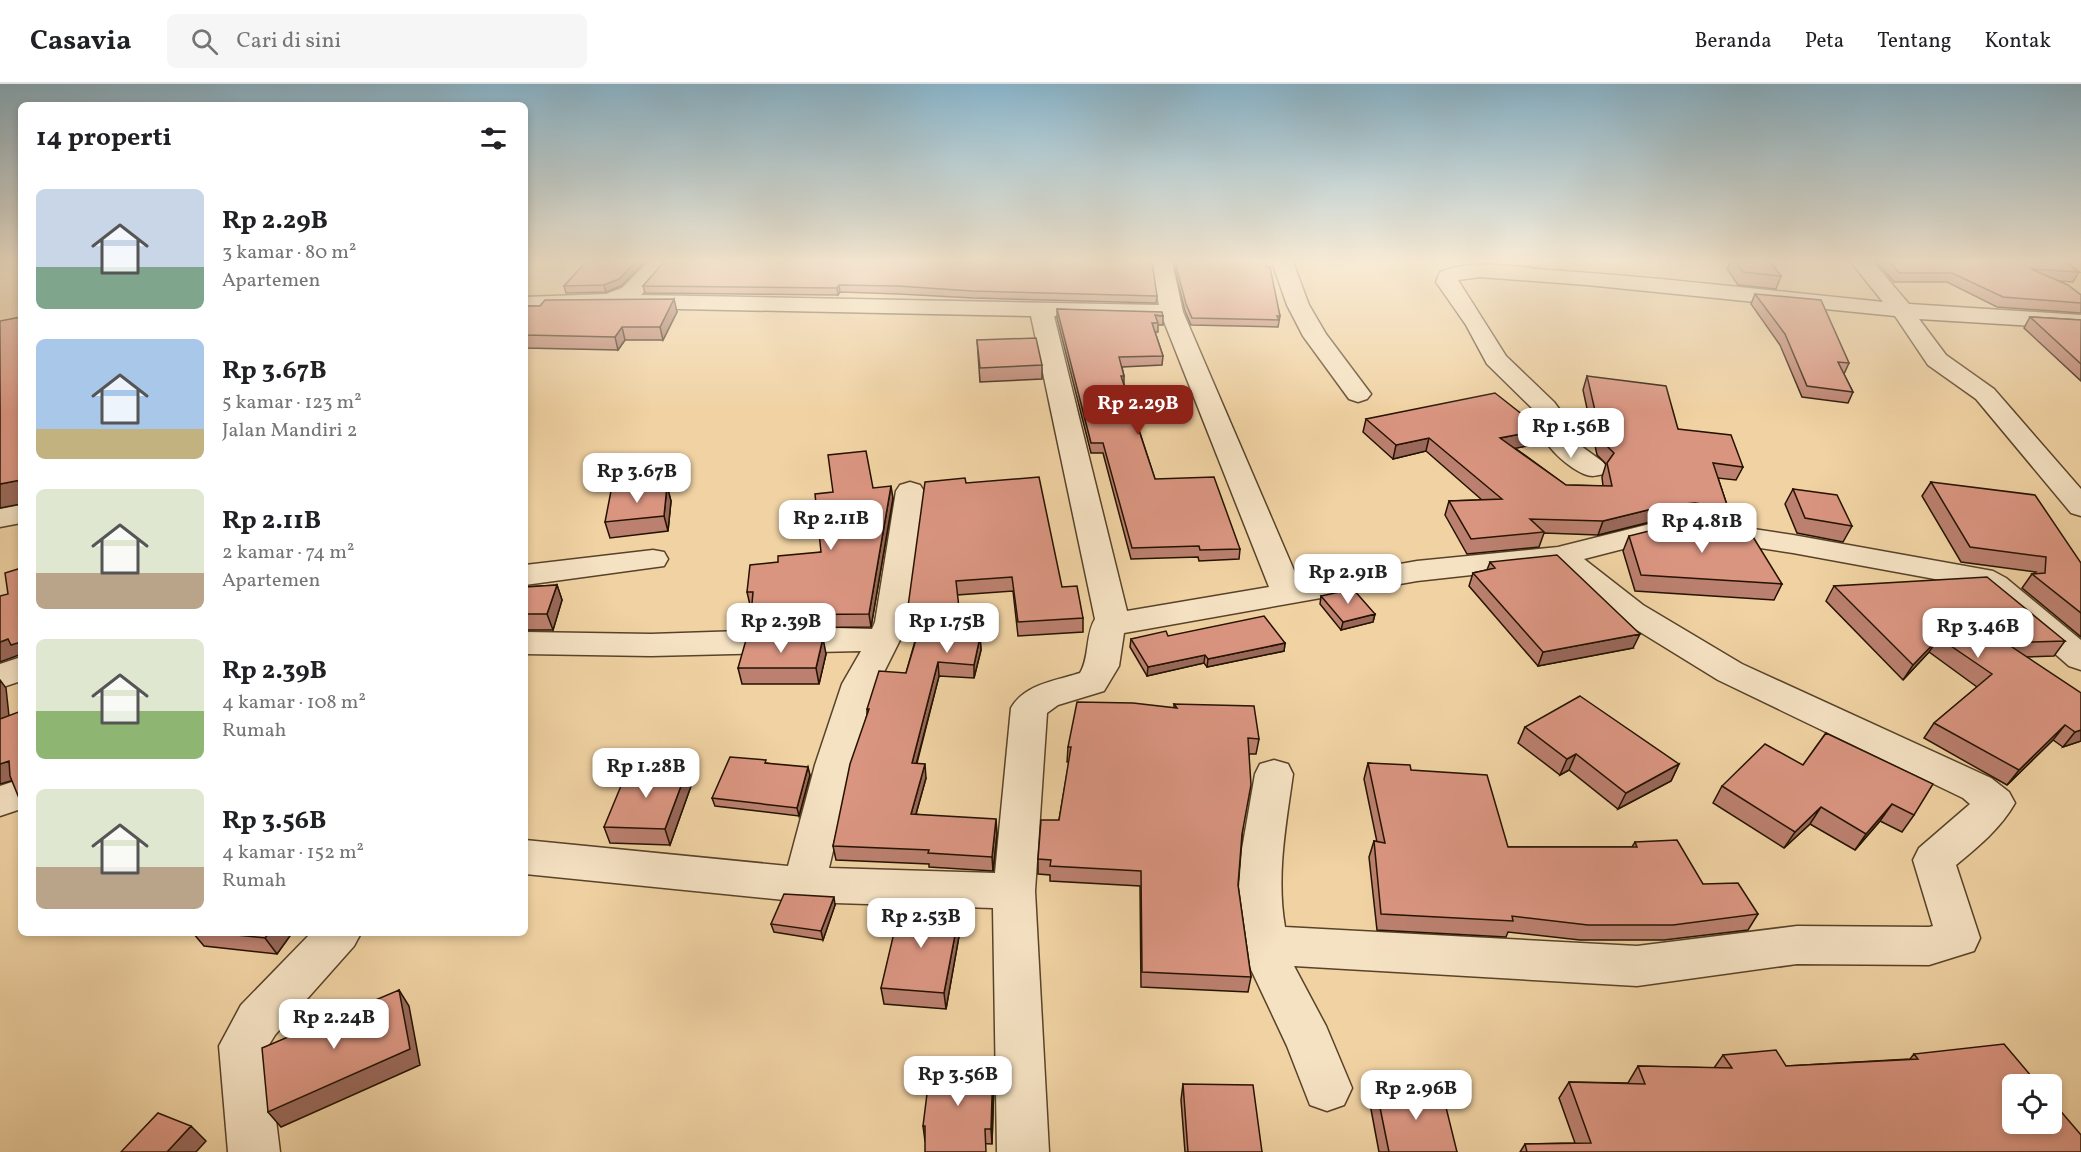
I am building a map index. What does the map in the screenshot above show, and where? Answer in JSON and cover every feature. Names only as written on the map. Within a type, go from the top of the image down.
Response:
[{"type":"street","points":[[1023,1152],[1014,891],[1029,708],[1045,696],[1092,682],[1102,666],[1108,626],[1112,619],[1042,312]]},
{"type":"street","points":[[1165,312],[1172,312],[1288,594]]},
{"type":"street","points":[[1302,312],[1315,336],[1358,394]]},
{"type":"street","points":[[1468,312],[1496,359],[1545,407],[1555,421],[1557,436],[1566,449],[1593,468]]},
{"type":"street","points":[[1903,312],[1937,360],[1985,394],[2081,507]]},
{"type":"street","points":[[1927,312],[2000,320],[2081,322]]},
{"type":"street","points":[[804,885],[834,765],[860,684],[892,622],[910,491]]},
{"type":"street","points":[[0,518],[18,515]]},
{"type":"street","points":[[1108,626],[1417,571],[1561,556],[1604,543],[1658,531],[1688,528],[1968,574],[1995,585],[2081,658]]},
{"type":"street","points":[[1267,945],[1637,966],[1797,945],[1929,946],[1958,938],[1937,874],[1935,860],[1968,834],[1991,808],[1995,803],[1989,796],[1977,788],[1730,672],[1631,612],[1561,556]]},
{"type":"street","points":[[528,574],[653,559]]},
{"type":"street","points":[[528,643],[651,645],[836,639],[884,641]]},
{"type":"street","points":[[0,676],[18,670]]},
{"type":"street","points":[[1274,774],[1262,849],[1259,900],[1270,963],[1309,1042],[1327,1088]]},
{"type":"street","points":[[0,801],[18,795]]},
{"type":"street","points":[[528,857],[804,885],[1014,891]]},
{"type":"street","points":[[254,1152],[243,1046],[258,1020],[336,936]]},
{"type":"building","points":[[528,312],[668,312],[660,327],[622,327],[615,337],[528,335]]},
{"type":"building","points":[[1058,312],[1162,312],[1163,316],[1155,315],[1158,323],[1152,323],[1163,356],[1119,357],[1124,376],[1121,376],[1155,479],[1214,477],[1240,549],[1200,550],[1199,546],[1132,548],[1103,443],[1091,443]]},
{"type":"building","points":[[1189,312],[1279,312],[1280,316],[1277,316],[1279,320],[1192,318]]},
{"type":"building","points":[[1768,312],[1826,312],[1849,363],[1838,362],[1853,392],[1807,386],[1785,334]]},
{"type":"building","points":[[2030,317],[2081,320],[2081,364]]},
{"type":"building","points":[[18,318],[18,481],[0,484],[0,321]]},
{"type":"building","points":[[1036,338],[1042,365],[980,368],[977,340]]},
{"type":"building","points":[[1587,376],[1666,386],[1678,429],[1731,435],[1743,467],[1713,463],[1728,508],[1695,503],[1664,506],[1603,521],[1530,519],[1544,532],[1471,539],[1449,501],[1502,499],[1429,438],[1396,445],[1366,419],[1495,393],[1542,430],[1500,438],[1566,485],[1612,486],[1607,463],[1614,453],[1602,441]]},
{"type":"building","points":[[866,451],[873,488],[891,486],[869,614],[751,615],[753,592],[747,592],[750,565],[778,562],[778,556],[821,552],[815,494],[833,492],[828,455]]},
{"type":"building","points":[[1039,477],[1062,587],[1077,586],[1083,618],[1018,622],[1012,577],[956,581],[962,635],[980,637],[974,665],[938,662],[912,763],[925,764],[911,814],[996,819],[992,857],[928,853],[929,850],[833,846],[850,764],[879,671],[906,673],[924,613],[907,614],[925,482],[965,478],[966,483]]},
{"type":"building","points":[[1931,482],[2035,495],[2081,563],[2081,613],[2032,574],[2045,573],[2046,557],[1970,547]]},
{"type":"building","points":[[667,486],[664,516],[605,522],[611,491]]},
{"type":"building","points":[[1793,489],[1837,495],[1852,526],[1805,518]]},
{"type":"building","points":[[1695,524],[1750,532],[1782,584],[1641,575],[1629,536],[1665,527]]},
{"type":"building","points":[[1557,555],[1640,634],[1543,652],[1473,573],[1495,568],[1490,562]]},
{"type":"building","points":[[18,569],[18,643],[11,645],[8,639],[0,642],[0,596],[8,594],[5,573]]},
{"type":"building","points":[[1987,577],[2065,641],[2006,643],[2081,693],[2081,730],[2075,732],[2065,725],[2019,770],[1934,723],[1992,674],[1939,638],[1913,665],[1834,586]]},
{"type":"building","points":[[557,585],[547,614],[528,614],[528,587]]},
{"type":"building","points":[[1353,589],[1375,614],[1343,622],[1321,596]]},
{"type":"building","points":[[1264,616],[1285,643],[1208,659],[1205,655],[1148,667],[1131,639],[1166,631],[1168,636]]},
{"type":"building","points":[[823,638],[816,668],[738,668],[746,640]]},
{"type":"building","points":[[1580,696],[1679,764],[1626,793],[1576,754],[1567,759],[1525,727]]},
{"type":"building","points":[[1077,702],[1133,703],[1177,708],[1174,704],[1254,706],[1259,739],[1248,738],[1251,785],[1242,834],[1238,885],[1251,977],[1142,972],[1141,871],[1050,866],[1051,860],[1038,859],[1041,820],[1059,820],[1071,747],[1068,747]]},
{"type":"building","points":[[18,712],[18,796],[10,776],[9,761],[0,764],[0,719]]},
{"type":"building","points":[[1826,733],[1933,784],[1914,815],[1892,804],[1866,834],[1821,807],[1795,832],[1722,786],[1765,744],[1803,765]]},
{"type":"building","points":[[730,757],[808,767],[797,808],[712,798]]},
{"type":"building","points":[[1368,763],[1410,765],[1411,770],[1487,775],[1508,847],[1637,847],[1635,842],[1677,840],[1703,884],[1738,883],[1758,914],[1673,925],[1588,925],[1512,916],[1513,921],[1381,914],[1374,841],[1385,843]]},
{"type":"building","points":[[628,769],[687,770],[665,829],[604,827]]},
{"type":"building","points":[[784,894],[834,897],[821,931],[771,924]]},
{"type":"building","points":[[901,903],[960,909],[944,993],[881,988]]},
{"type":"building","points":[[399,990],[410,1049],[268,1112],[262,1048]]},
{"type":"building","points":[[2004,1044],[2030,1074],[2002,1074],[2002,1134],[2062,1134],[2062,1113],[2081,1135],[2081,1152],[1527,1152],[1525,1144],[1591,1143],[1569,1082],[1645,1084],[1638,1066],[1732,1068],[1723,1055],[1776,1050],[1786,1066],[1918,1059],[1914,1054]]},
{"type":"building","points":[[931,1062],[993,1065],[991,1129],[985,1129],[986,1152],[925,1152],[925,1126],[923,1126]]},
{"type":"building","points":[[1183,1084],[1253,1085],[1262,1152],[1188,1152]]},
{"type":"building","points":[[1376,1088],[1442,1091],[1457,1152],[1389,1152]]},
{"type":"building","points":[[158,1113],[191,1126],[167,1152],[121,1152]]}]
